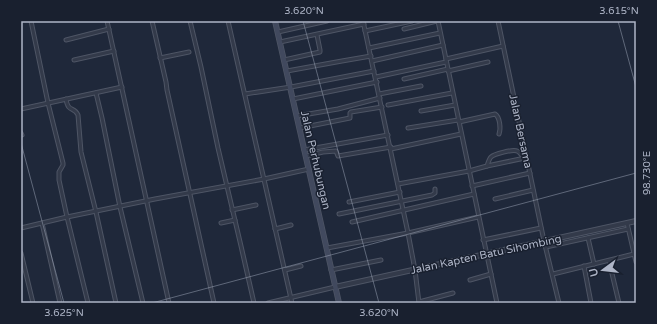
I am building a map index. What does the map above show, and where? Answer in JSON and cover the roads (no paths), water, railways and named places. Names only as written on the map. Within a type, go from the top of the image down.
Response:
[{"type":"main road","name":"Jalan Perhubungan","points":[[275,21],[332,270],[338,303]]},
{"type":"street","points":[[31,21],[48,103],[63,164],[58,176],[88,303]]},
{"type":"street","points":[[107,21],[170,303]]},
{"type":"street","points":[[152,21],[214,303]]},
{"type":"street","points":[[190,21],[226,186],[254,303]]},
{"type":"street","points":[[228,21],[292,303]]},
{"type":"street","points":[[278,32],[327,21]]},
{"type":"street","points":[[365,30],[412,21]]},
{"type":"street","points":[[404,29],[437,21],[497,303]]},
{"type":"street","name":"Jalan Bersama","points":[[498,21],[525,157],[530,173],[541,228],[559,303]]},
{"type":"street","points":[[280,42],[317,35],[364,23],[404,211],[415,270],[419,302],[454,293]]},
{"type":"street","points":[[66,40],[109,29]]},
{"type":"street","points":[[369,48],[440,32]]},
{"type":"street","points":[[284,60],[320,52],[317,35]]},
{"type":"street","points":[[372,61],[443,45]]},
{"type":"street","points":[[376,77],[502,46]]},
{"type":"street","points":[[74,60],[114,52]]},
{"type":"street","points":[[160,58],[190,52]]},
{"type":"street","points":[[287,71],[371,56]]},
{"type":"street","points":[[404,79],[488,62]]},
{"type":"street","points":[[245,94],[291,87],[374,70]]},
{"type":"street","points":[[293,99],[377,82]]},
{"type":"street","points":[[379,94],[421,86]]},
{"type":"street","points":[[21,109],[122,87]]},
{"type":"street","points":[[96,93],[120,207],[143,303]]},
{"type":"street","points":[[388,105],[452,93]]},
{"type":"street","points":[[297,116],[338,109],[380,98]]},
{"type":"street","points":[[66,99],[66,105],[68,108],[75,111],[78,115],[80,148],[116,303]]},
{"type":"street","points":[[421,111],[455,105]]},
{"type":"street","points":[[300,128],[350,118],[351,112],[382,107]]},
{"type":"street","points":[[408,128],[496,114],[498,116],[501,130],[500,134]]},
{"type":"street","points":[[306,156],[322,152],[336,151],[338,156],[391,148],[461,134]]},
{"type":"street","points":[[304,150],[388,135]]},
{"type":"street","points":[[487,166],[491,157],[508,151],[516,150],[525,157]]},
{"type":"street","points":[[398,184],[469,171],[525,157]]},
{"type":"street","points":[[21,228],[67,217],[309,169]]},
{"type":"street","points":[[472,186],[530,173]]},
{"type":"street","points":[[340,214],[432,195],[435,189]]},
{"type":"street","points":[[495,199],[533,190]]},
{"type":"street","points":[[349,202],[400,192]]},
{"type":"street","points":[[352,222],[474,194]]},
{"type":"street","points":[[232,210],[256,205]]},
{"type":"street","points":[[327,248],[408,233],[478,217]]},
{"type":"street","points":[[221,223],[235,220]]},
{"type":"street","name":"Jalan Kapten Batu Sihombing","points":[[335,287],[636,221]]},
{"type":"street","points":[[42,223],[60,303]]},
{"type":"street","points":[[627,223],[636,262]]},
{"type":"street","points":[[275,228],[291,225]]},
{"type":"street","points":[[483,240],[541,228]]},
{"type":"street","points":[[546,247],[628,229]]},
{"type":"street","points":[[588,238],[594,264]]},
{"type":"street","points":[[21,253],[33,303]]},
{"type":"street","points":[[553,274],[634,254]]},
{"type":"street","points":[[332,270],[381,260]]},
{"type":"street","points":[[609,261],[619,303]]},
{"type":"street","points":[[285,270],[301,266]]},
{"type":"street","points":[[584,266],[591,303]]},
{"type":"street","points":[[470,280],[491,274]]},
{"type":"street","points":[[268,303],[335,287]]}]
